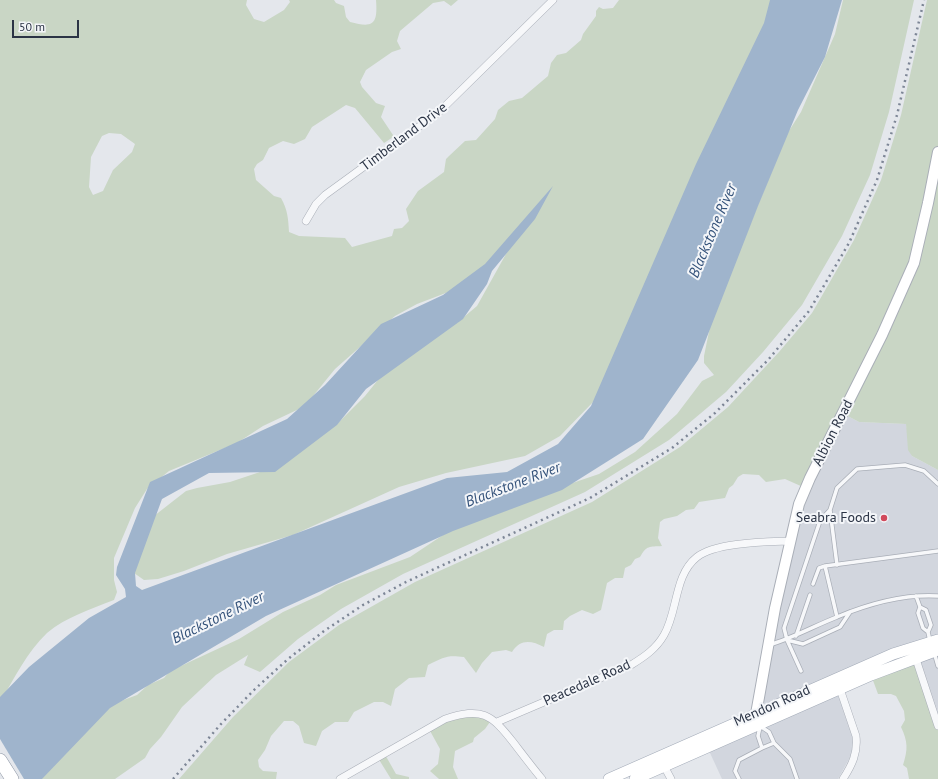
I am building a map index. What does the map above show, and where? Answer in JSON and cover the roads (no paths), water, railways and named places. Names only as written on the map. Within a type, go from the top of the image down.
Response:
[{"type":"highway","points":[[0,760],[12,779]]},
{"type":"main road","name":"Mendon Road","points":[[635,779],[758,721],[820,685],[838,684],[892,654],[914,653],[934,643]]},
{"type":"main road","name":"Mendon Road","points":[[609,779],[758,721]]},
{"type":"street","name":"Timberland Drive","points":[[306,221],[316,204],[325,195],[440,112],[553,0]]},
{"type":"street","name":"Albion Road","points":[[758,721],[768,646],[799,504],[810,478],[882,335],[914,263],[938,152]]},
{"type":"street","name":"Peacedale Road","points":[[497,722],[630,665],[647,655],[665,634],[672,617],[682,576],[689,565],[698,556],[710,550],[738,544],[790,541]]},
{"type":"street","points":[[914,653],[938,726]]},
{"type":"street","points":[[838,684],[857,743],[852,764],[843,779]]},
{"type":"street","points":[[340,779],[445,719],[464,714],[478,713],[497,722],[542,779]]},
{"type":"street","points":[[664,766],[671,779]]},
{"type":"lane","points":[[837,565],[830,510],[837,488],[857,469],[905,465],[924,471],[938,484]]},
{"type":"lane","points":[[801,671],[787,640],[784,628],[820,520],[830,510]]},
{"type":"lane","points":[[813,584],[819,568],[825,566],[938,551]]},
{"type":"lane","points":[[825,566],[837,617]]},
{"type":"lane","points":[[796,636],[810,594]]},
{"type":"lane","points":[[768,646],[787,640],[850,612],[886,601],[916,596],[938,596]]},
{"type":"lane","points":[[916,596],[920,607],[918,613],[923,628],[934,643]]},
{"type":"lane","points":[[920,607],[926,610],[931,625],[938,666]]},
{"type":"lane","points":[[787,640],[803,644],[840,626],[850,612]]},
{"type":"lane","points":[[758,721],[769,732],[774,743],[790,759],[797,779]]},
{"type":"lane","points":[[758,721],[758,736],[762,748]]},
{"type":"lane","points":[[739,779],[735,771],[739,760],[774,743]]},
{"type":"water","name":"Blackstone River","points":[[770,0],[842,0],[825,57],[798,110],[758,206],[698,360],[643,439],[562,490],[453,531],[266,616],[110,708],[42,779],[0,779],[0,697],[29,667],[89,618],[126,597],[125,589],[116,575],[117,567],[150,482],[287,419],[325,385],[381,324],[443,295],[485,264],[553,186],[535,219],[492,271],[487,284],[463,319],[366,389],[337,425],[275,472],[209,473],[162,499],[135,573],[136,586],[142,590],[447,478],[507,472],[558,444],[591,406],[696,164],[764,23]]},
{"type":"railway","points":[[173,779],[221,724],[255,689],[288,659],[324,631],[363,605],[406,582],[590,498],[672,448],[715,413],[768,360],[809,311],[849,243],[877,180],[897,115],[924,0]]},
{"type":"place","name":"Seabra Foods","points":[[884,518]]}]
